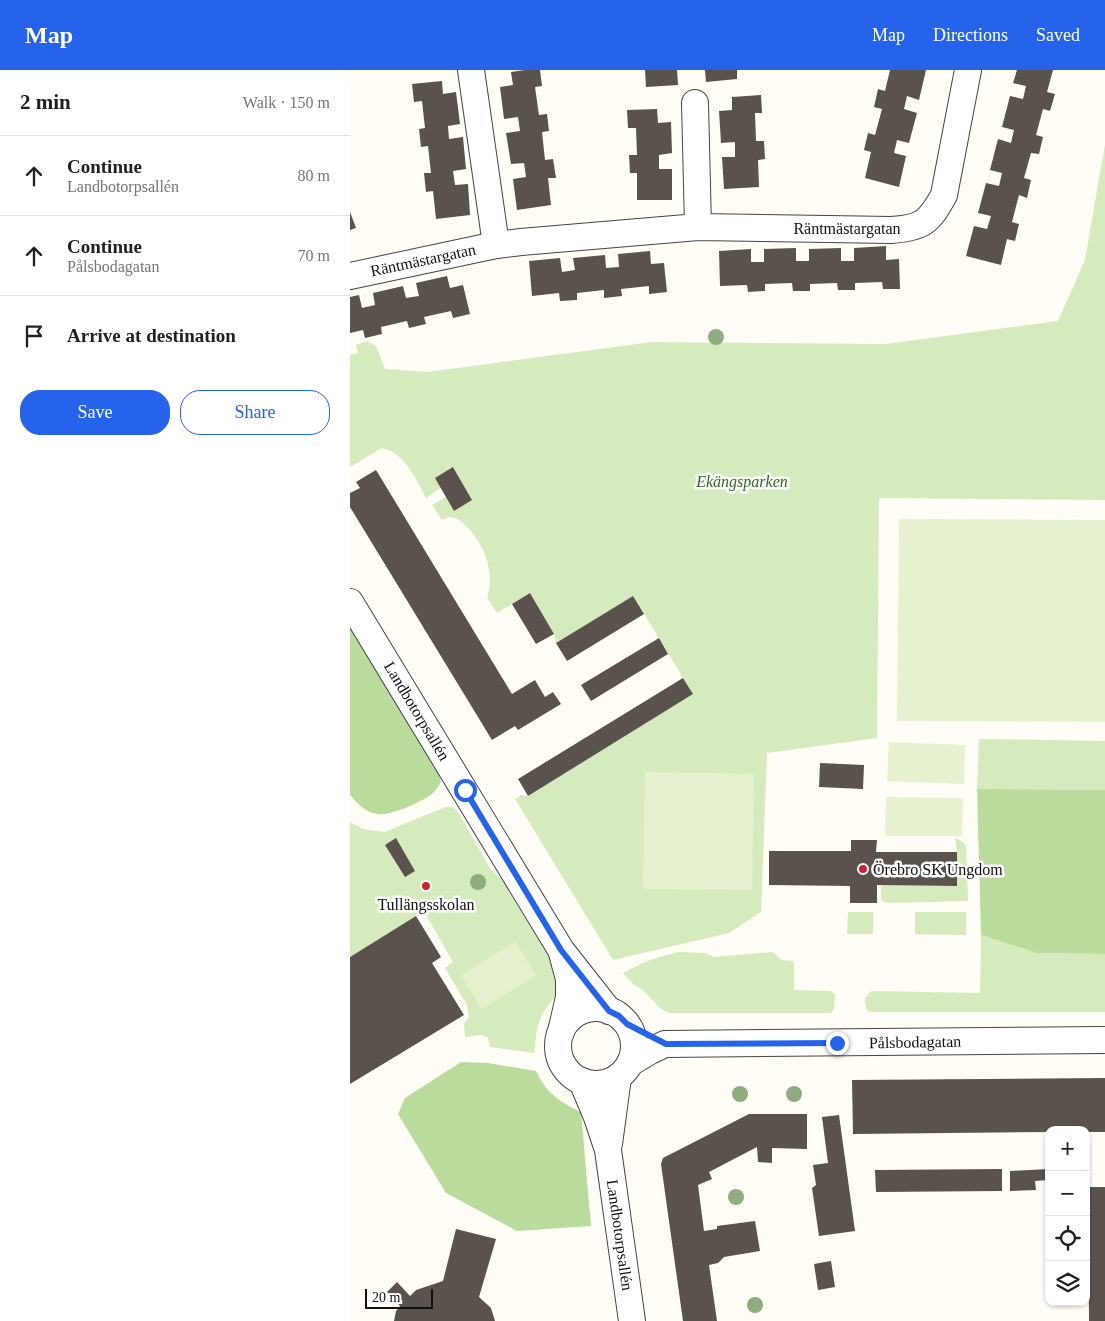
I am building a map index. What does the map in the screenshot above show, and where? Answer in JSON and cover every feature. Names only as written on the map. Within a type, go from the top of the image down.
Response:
[{"type":"street","name":"Räntmästargatan","points":[[471,70],[496,245]]},
{"type":"street","name":"Räntmästargatan","points":[[350,276],[496,245],[698,227],[907,229],[923,223],[934,213],[944,195],[968,70]]},
{"type":"street","points":[[695,103],[698,227]]},
{"type":"street","name":"Landbotorpsallén","points":[[350,602],[561,950],[618,1017]]},
{"type":"street","name":"Landbotorpsallén","points":[[560,1034],[569,997],[568,980],[561,950]]},
{"type":"street","points":[[598,1008],[618,1017],[632,1034],[634,1045],[633,1054],[624,1070],[610,1082],[601,1084],[591,1084],[574,1076],[563,1064],[559,1053],[560,1034],[564,1026],[578,1013],[598,1008]]},
{"type":"street","name":"Pålsbodagatan","points":[[618,1017],[666,1044]]},
{"type":"street","name":"Pålsbodagatan","points":[[624,1070],[650,1051],[666,1044],[1105,1040]]},
{"type":"street","name":"Landbotorpsallén","points":[[608,1150],[624,1070]]},
{"type":"street","name":"Landbotorpsallén","points":[[582,1081],[608,1150],[632,1321]]},
{"type":"green space","name":"Ekängsparken","points":[[1105,144],[1105,500],[879,498],[877,738],[767,753],[761,912],[729,933],[613,960],[515,799],[521,795],[528,796],[693,694],[633,596],[556,643],[554,634],[530,593],[497,613],[487,598],[490,584],[489,572],[484,552],[478,542],[470,530],[460,521],[449,517],[442,520],[432,505],[446,497],[454,510],[472,500],[454,468],[441,488],[426,498],[409,467],[390,451],[382,448],[350,467],[350,355],[358,353],[356,345],[367,341],[376,346],[385,369],[428,372],[652,342],[886,344],[1058,321],[1085,260]]},
{"type":"green space","points":[[899,519],[1105,520],[1105,722],[897,721]]},
{"type":"green space","points":[[350,621],[438,766],[441,782],[432,794],[421,801],[390,813],[378,814],[370,812],[350,795]]},
{"type":"green space","points":[[979,739],[1105,741],[1105,790],[977,789]]},
{"type":"green space","points":[[889,742],[965,745],[964,784],[887,781]]},
{"type":"green space","points":[[645,772],[754,774],[752,890],[643,889]]},
{"type":"green space","points":[[977,789],[1105,790],[1105,954],[1037,953],[981,935]]},
{"type":"green space","points":[[886,797],[963,798],[962,836],[885,836]]},
{"type":"green space","points":[[446,807],[453,807],[460,815],[491,870],[510,886],[549,949],[559,990],[539,1022],[534,1053],[490,1047],[488,1038],[482,1035],[465,1037],[464,1024],[469,1017],[467,1005],[445,968],[453,962],[422,908],[416,916],[350,957],[350,822],[363,829],[384,832]]},
{"type":"green space","points":[[955,837],[966,846],[968,901],[888,903],[881,899],[881,885],[957,886]]},
{"type":"green space","points":[[848,912],[873,912],[873,934],[847,934]]},
{"type":"green space","points":[[915,912],[966,912],[966,935],[915,934]]},
{"type":"green space","points":[[981,935],[1037,953],[1105,954],[1105,1012],[869,1012],[866,1009],[865,998],[871,991],[980,993]]},
{"type":"green space","points":[[515,942],[536,975],[482,1009],[461,975]]},
{"type":"green space","points":[[679,952],[705,953],[714,957],[773,952],[781,960],[794,961],[794,990],[831,991],[835,995],[834,1009],[831,1013],[669,1013],[661,1009],[623,973],[650,960]]},
{"type":"green space","points":[[461,1062],[488,1063],[536,1071],[544,1085],[554,1096],[581,1112],[591,1226],[517,1231],[446,1193],[398,1114],[405,1098]]},
{"type":"building","points":[[540,70],[542,86],[535,87],[539,115],[547,114],[549,131],[542,132],[545,160],[553,159],[556,178],[548,178],[551,205],[517,210],[513,179],[526,177],[524,163],[511,164],[506,133],[520,131],[518,117],[504,119],[500,87],[513,85],[511,72]]},
{"type":"building","points":[[645,70],[677,70],[678,85],[646,87]]},
{"type":"building","points":[[705,70],[737,70],[737,79],[706,82]]},
{"type":"building","points":[[890,70],[926,70],[919,100],[907,96],[904,109],[917,113],[909,143],[897,140],[894,153],[906,156],[899,187],[865,178],[871,152],[864,150],[868,133],[875,135],[882,109],[874,107],[878,89],[885,91]]},
{"type":"building","points":[[1017,70],[1053,70],[1047,92],[1055,94],[1050,111],[1043,109],[1036,135],[1043,137],[1039,154],[1031,153],[1024,178],[1031,180],[1027,198],[1019,195],[1012,222],[1019,224],[1015,241],[1007,239],[1001,265],[966,256],[974,226],[987,229],[991,216],[978,213],[986,183],[999,186],[1002,173],[990,170],[998,139],[1011,143],[1014,130],[1002,127],[1010,96],[1023,99],[1026,86],[1013,83]]},
{"type":"building","points":[[442,81],[443,94],[456,92],[460,124],[448,126],[449,139],[463,137],[466,169],[453,171],[455,185],[468,184],[470,215],[436,219],[433,191],[426,192],[424,173],[431,173],[428,146],[421,147],[419,129],[425,128],[422,101],[414,102],[412,84]]},
{"type":"building","points":[[761,95],[762,113],[755,113],[756,141],[764,141],[765,159],[758,160],[759,187],[724,189],[722,157],[735,157],[735,142],[721,143],[719,111],[732,110],[732,97]]},
{"type":"building","points":[[657,109],[658,123],[671,122],[672,153],[659,155],[659,169],[672,169],[672,200],[637,200],[637,173],[630,173],[629,155],[637,155],[636,128],[628,128],[627,110]]},
{"type":"building","points":[[350,212],[356,228],[350,230]]},
{"type":"building","points":[[886,246],[886,260],[899,259],[900,289],[883,289],[882,282],[855,283],[855,290],[838,290],[837,283],[810,284],[810,291],[793,291],[792,283],[765,284],[765,291],[748,292],[747,285],[720,286],[719,251],[751,249],[751,262],[764,262],[764,249],[796,248],[796,261],[809,261],[809,249],[841,248],[841,261],[854,261],[854,248]]},
{"type":"building","points":[[650,251],[651,264],[664,263],[667,292],[649,294],[649,286],[621,289],[622,296],[604,298],[604,290],[577,293],[577,300],[560,301],[559,293],[532,296],[529,261],[560,258],[562,272],[575,270],[573,258],[605,255],[606,268],[619,267],[618,254]]},
{"type":"building","points":[[447,276],[450,288],[463,285],[470,314],[453,318],[451,311],[424,317],[426,324],[409,328],[407,321],[381,327],[382,334],[365,338],[363,330],[350,333],[350,297],[359,295],[362,308],[375,305],[373,293],[403,286],[406,298],[419,296],[416,283]]},
{"type":"building","points":[[453,467],[472,500],[454,511],[435,478]]},
{"type":"building","points":[[376,470],[512,694],[535,680],[545,697],[553,692],[561,704],[518,730],[515,726],[492,740],[350,507],[350,493],[360,488],[356,482]]},
{"type":"building","points":[[530,593],[554,634],[536,644],[512,604]]},
{"type":"building","points":[[633,596],[644,614],[567,661],[556,643]]},
{"type":"building","points":[[659,638],[668,654],[591,701],[581,685]]},
{"type":"building","points":[[683,678],[693,694],[528,796],[518,779]]},
{"type":"building","points":[[820,763],[864,765],[863,789],[819,787]]},
{"type":"building","points":[[396,838],[415,871],[405,877],[385,845]]},
{"type":"building","name":"Örebro SK Ungdom","points":[[851,840],[877,840],[876,852],[957,852],[957,886],[877,885],[877,903],[850,903],[850,886],[769,885],[769,851],[851,851]]},
{"type":"building","points":[[416,916],[441,957],[432,963],[464,1015],[350,1084],[350,957]]},
{"type":"building","points":[[1105,1078],[1105,1132],[1090,1132],[1090,1126],[1045,1126],[1045,1132],[853,1134],[852,1080]]},
{"type":"building","points":[[749,1114],[807,1114],[807,1149],[772,1148],[772,1163],[758,1162],[757,1147],[709,1172],[712,1179],[698,1185],[704,1231],[717,1229],[717,1226],[755,1221],[760,1251],[724,1257],[718,1263],[709,1265],[717,1321],[683,1321],[661,1164],[663,1158]]},
{"type":"building","points":[[839,1115],[855,1231],[819,1236],[812,1188],[816,1185],[813,1165],[828,1163],[822,1117]]},
{"type":"building","points":[[1002,1169],[1002,1191],[876,1192],[875,1170]]},
{"type":"building","points":[[1045,1169],[1045,1180],[1035,1181],[1036,1190],[1010,1191],[1010,1171]]},
{"type":"building","points":[[1090,1187],[1105,1187],[1105,1321],[1089,1321]]},
{"type":"building","points":[[456,1229],[496,1239],[479,1297],[491,1308],[495,1321],[394,1321],[396,1311],[400,1306],[387,1292],[397,1282],[410,1296],[416,1290],[443,1281]]},
{"type":"building","points":[[831,1261],[835,1287],[818,1290],[814,1264]]},
{"type":"place","name":"Örebro SK Ungdom","points":[[863,869]]},
{"type":"place","name":"Tullängsskolan","points":[[426,886]]},
{"type":"route","points":[[465,790],[561,950],[609,1011],[619,1016],[627,1024],[666,1044],[837,1043]]}]
